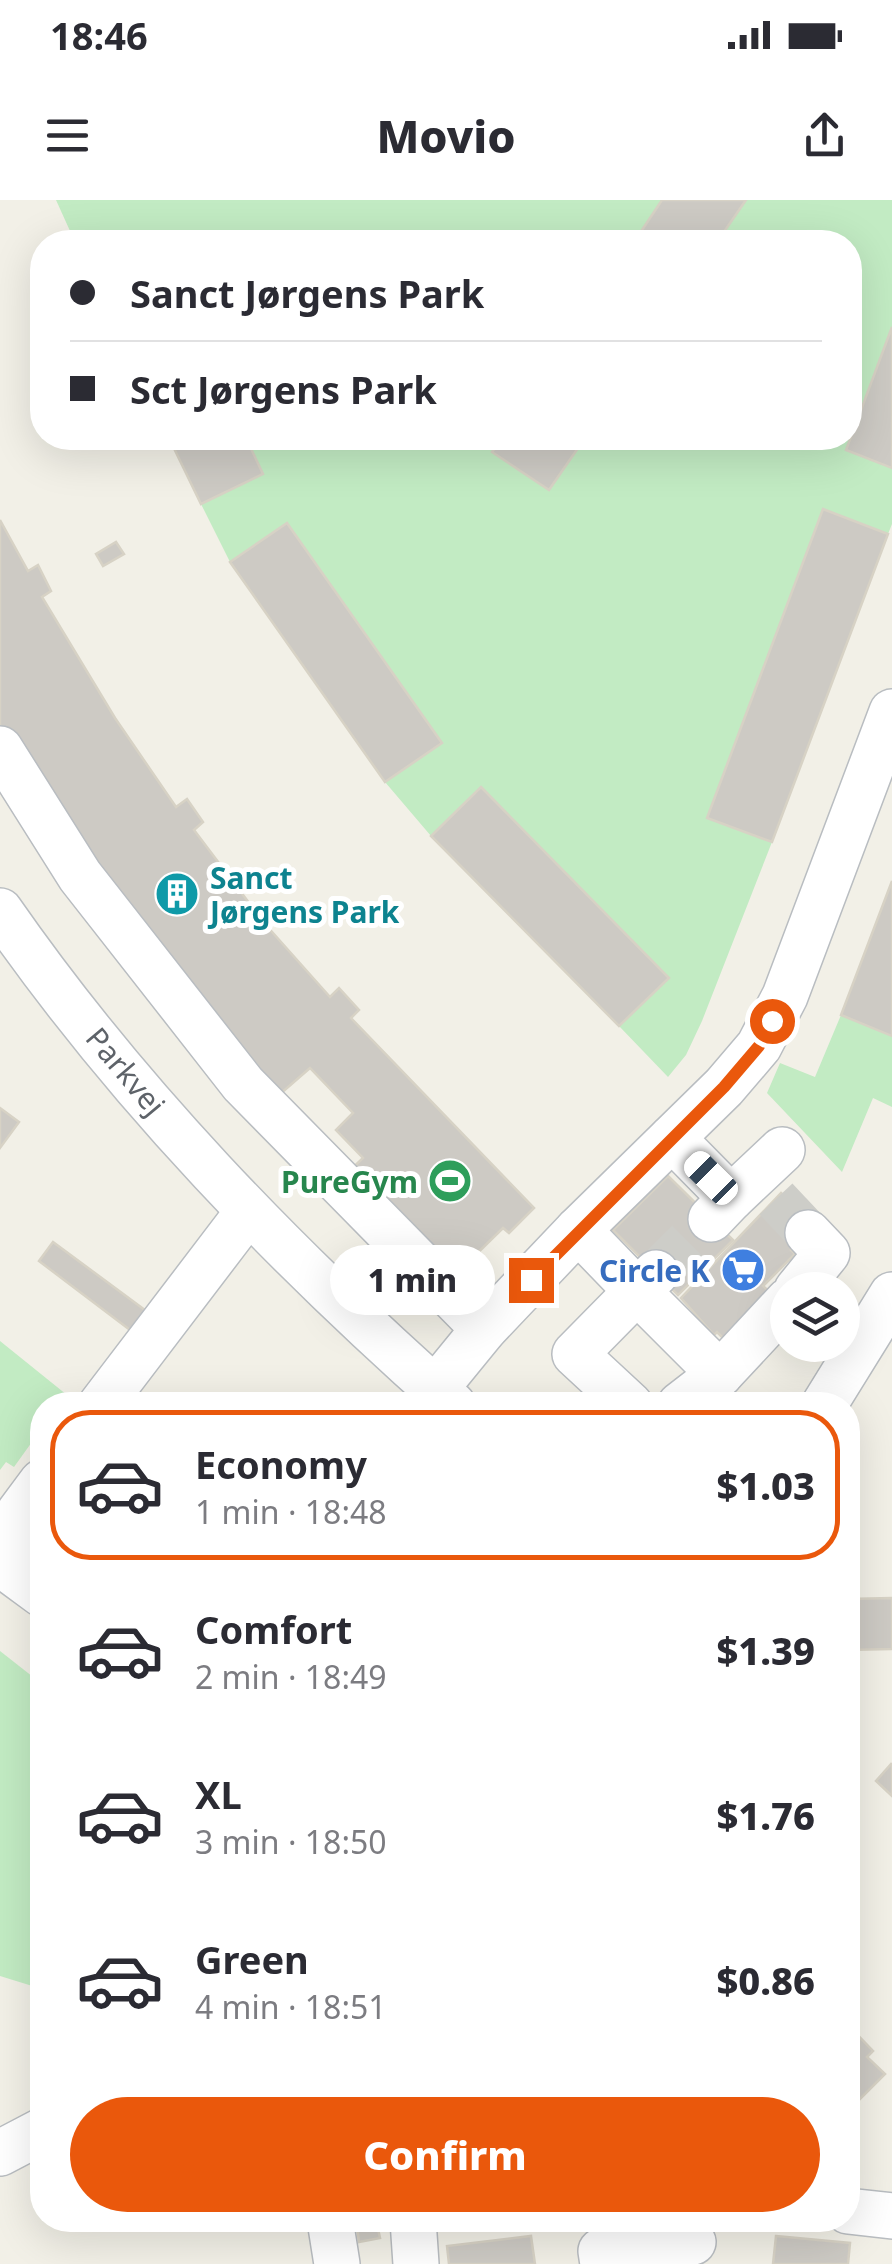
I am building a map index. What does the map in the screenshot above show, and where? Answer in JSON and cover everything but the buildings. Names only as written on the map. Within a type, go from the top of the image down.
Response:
[{"type":"street","points":[[447,1392],[484,1330],[578,1230],[724,1087],[759,1046],[786,996],[892,712]]},
{"type":"street","points":[[0,748],[80,876],[243,1084],[484,1330]]},
{"type":"street","name":"Parkvej","points":[[3,925],[129,1078],[248,1212],[439,1392]]},
{"type":"street","points":[[677,1133],[751,1188]]},
{"type":"street","points":[[111,1392],[248,1212]]},
{"type":"street","points":[[578,1230],[646,1282],[720,1374]]},
{"type":"street","points":[[808,1233],[828,1253],[812,1272]]},
{"type":"street","points":[[616,1392],[575,1354],[646,1282]]},
{"type":"street","points":[[832,1392],[892,1295]]},
{"type":"street","points":[[697,1392],[720,1374],[770,1321]]},
{"type":"street","points":[[30,1498],[19,1513],[8,1568],[30,1585]]},
{"type":"street","points":[[0,2153],[30,2137]]},
{"type":"street","points":[[860,2212],[892,2216]]},
{"type":"street","points":[[332,2232],[337,2264]]},
{"type":"street","points":[[415,2232],[416,2264]]},
{"type":"street","points":[[603,2264],[601,2251],[693,2242]]},
{"type":"green space","points":[[56,200],[662,200],[642,230],[70,230]]},
{"type":"green space","points":[[746,200],[892,200],[892,327],[862,408],[862,230],[725,230]]},
{"type":"green space","points":[[252,450],[494,450],[549,490],[577,450],[849,450],[892,468],[892,524],[888,534],[823,510],[707,817],[772,842],[702,1021],[686,1055],[668,1077],[619,1026],[668,978],[481,787],[431,836],[385,782],[441,742],[287,523],[230,562],[201,504],[263,474]]},
{"type":"green space","points":[[841,1015],[892,1036],[892,1107],[873,1098],[842,1172],[767,1093],[780,1063],[815,1077]]},
{"type":"green space","points":[[0,1341],[63,1392],[30,1392],[30,1445],[14,1467],[6,1462],[0,1470]]},
{"type":"green space","points":[[0,1651],[30,1675],[30,1985],[0,1976]]},
{"type":"tunnel","points":[[776,1199],[808,1233]]},
{"type":"tunnel","points":[[656,1273],[711,1219]]},
{"type":"place","name":"Sanct Jørgens Park","points":[[177,894]]},
{"type":"place","name":"PureGym","points":[[450,1181]]},
{"type":"place","name":"Circle K","points":[[743,1270]]},
{"type":"route","points":[[531,1280],[724,1087],[759,1046],[772,1021]]}]
